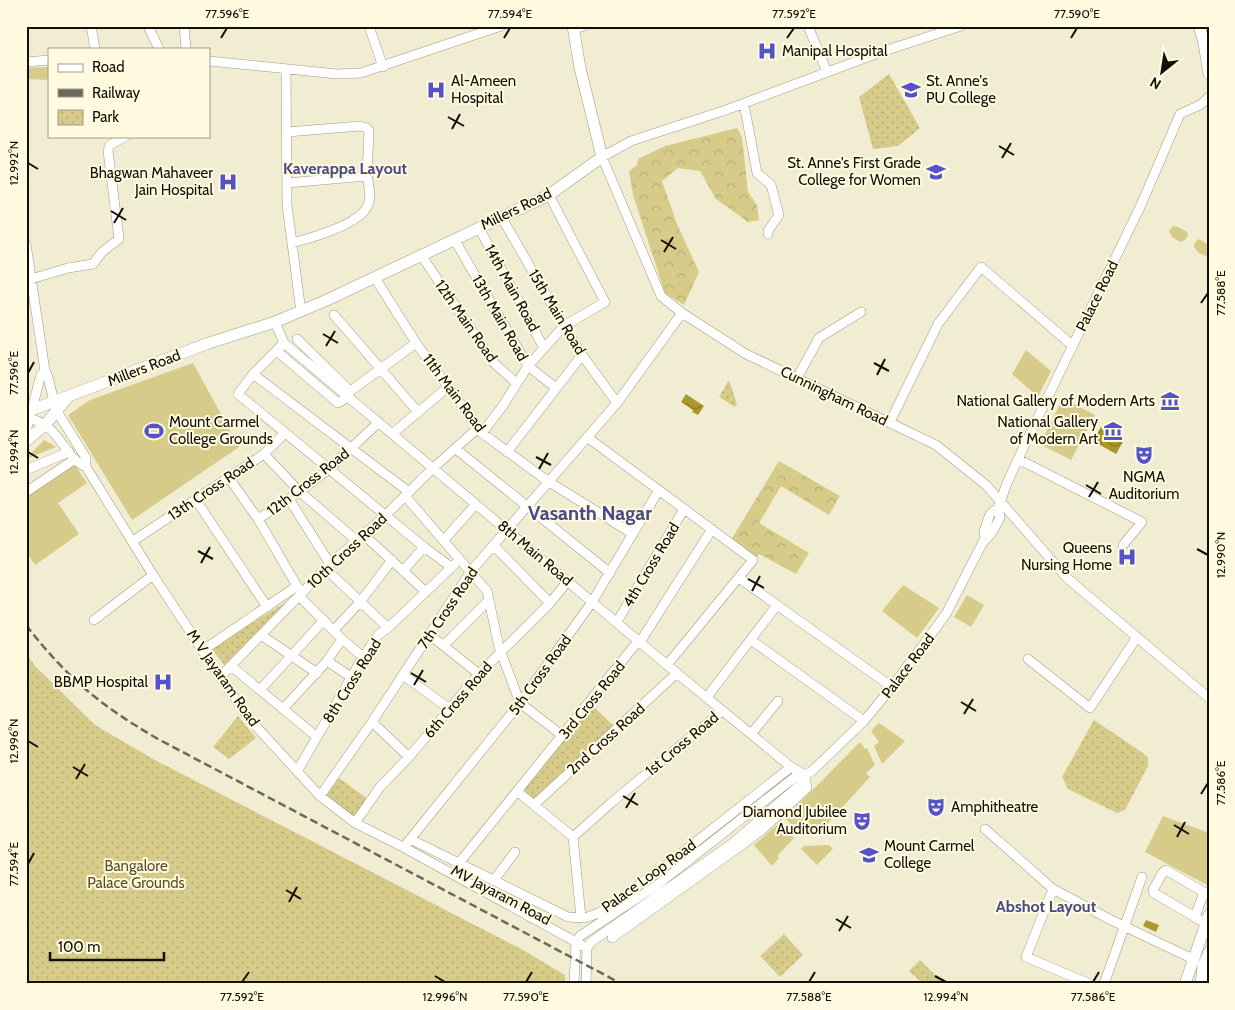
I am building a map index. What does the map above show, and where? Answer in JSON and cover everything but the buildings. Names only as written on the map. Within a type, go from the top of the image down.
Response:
[{"type":"main road","points":[[1199,26],[1206,45],[1209,74]]},
{"type":"main road","name":"Cunningham Road","points":[[577,27],[580,68],[602,157]]},
{"type":"main road","name":"Millers Road","points":[[26,441],[45,425],[55,406],[70,395],[209,343],[301,312],[549,195],[602,157]]},
{"type":"main road","points":[[28,414],[55,406]]},
{"type":"main road","points":[[1185,984],[1207,919]]},
{"type":"main road","points":[[1201,984],[1203,966],[1209,952]]},
{"type":"street","points":[[91,26],[96,48]]},
{"type":"street","points":[[148,26],[159,48]]},
{"type":"street","points":[[184,26],[186,48]]},
{"type":"street","points":[[369,26],[383,67]]},
{"type":"street","points":[[210,61],[337,74],[361,73],[501,26]]},
{"type":"street","points":[[808,26],[827,72]]},
{"type":"street","name":"Millers Road","points":[[602,157],[632,140],[744,104],[827,72],[961,26]]},
{"type":"street","points":[[26,62],[48,60]]},
{"type":"street","points":[[286,68],[286,205],[301,312]]},
{"type":"street","name":"Palace Road","points":[[578,939],[657,885],[794,777],[805,775],[864,722],[892,687],[946,614],[985,538],[991,534],[1000,518],[999,505],[1018,459],[1147,194],[1180,114],[1200,105],[1209,97]]},
{"type":"street","points":[[744,104],[757,173],[771,185],[779,215],[768,231],[768,234]]},
{"type":"street","points":[[287,132],[360,126],[367,128],[369,131],[368,176],[370,197],[367,208],[356,218],[343,225],[292,243]]},
{"type":"street","points":[[31,279],[68,268],[93,264],[102,252],[119,239],[108,151],[110,145],[122,138]]},
{"type":"street","name":"Cunningham Road","points":[[602,157],[660,296],[682,313],[746,354],[936,445],[986,485],[999,505],[1067,578],[1209,698]]},
{"type":"street","points":[[287,183],[368,176]]},
{"type":"street","name":"10th Cross Road","points":[[220,677],[300,592],[386,515],[433,468],[480,431],[502,407],[528,366],[564,326],[605,302],[549,195]]},
{"type":"street","name":"15th Main Road","points":[[502,218],[582,355],[617,403]]},
{"type":"street","name":"14th Main Road","points":[[479,228],[544,348]]},
{"type":"street","name":"13th Main Road","points":[[454,239],[528,366],[556,388]]},
{"type":"street","name":"M V Jayaram Road","points":[[26,244],[44,371],[48,377],[55,406],[86,458],[86,467],[153,575],[202,651],[252,722],[320,796],[355,823],[407,849]]},
{"type":"street","name":"12th Main Road","points":[[421,255],[493,362],[516,383]]},
{"type":"street","points":[[890,422],[938,324],[981,267],[1073,346]]},
{"type":"street","name":"11th Main Road","points":[[374,278],[416,343],[480,431],[549,482],[633,534]]},
{"type":"street","points":[[797,378],[819,338],[861,312]]},
{"type":"street","name":"7th Cross Road","points":[[320,796],[372,722],[471,571],[617,403],[682,313]]},
{"type":"street","points":[[334,315],[418,412]]},
{"type":"street","name":"8th Main Road","points":[[275,322],[284,343],[348,394],[392,434],[677,674],[791,767],[805,775]]},
{"type":"street","points":[[297,339],[348,394]]},
{"type":"street","points":[[284,343],[253,374],[238,394],[451,567]]},
{"type":"street","points":[[279,353],[338,403],[416,343]]},
{"type":"street","points":[[507,452],[582,355]]},
{"type":"street","points":[[26,431],[28,414],[44,371]]},
{"type":"street","points":[[253,374],[407,494],[488,591],[488,601],[501,651],[520,704],[563,736]]},
{"type":"street","points":[[392,434],[448,387]]},
{"type":"street","name":"M V Jayaram Road","points":[[28,414],[45,425],[79,464],[86,467]]},
{"type":"street","name":"12th Cross Road","points":[[258,520],[329,469],[378,422]]},
{"type":"street","name":"13th Cross Road","points":[[133,541],[264,454],[286,433]]},
{"type":"street","points":[[587,437],[753,560],[667,665]]},
{"type":"street","points":[[456,450],[610,574]]},
{"type":"street","points":[[264,454],[299,491],[392,560],[426,592]]},
{"type":"street","points":[[26,470],[72,455]]},
{"type":"street","points":[[26,492],[72,455]]},
{"type":"street","points":[[1018,459],[1142,522],[1123,546]]},
{"type":"street","points":[[229,478],[258,520],[300,592],[342,639],[363,657]]},
{"type":"street","name":"5th Cross Road","points":[[407,849],[410,839],[520,704],[592,602],[660,490]]},
{"type":"street","points":[[289,499],[328,567],[360,602],[388,628]]},
{"type":"street","points":[[196,500],[267,607]]},
{"type":"street","points":[[444,540],[476,504]]},
{"type":"street","name":"4th Cross Road","points":[[617,622],[684,509]]},
{"type":"street","name":"3rd Cross Road","points":[[459,863],[640,642],[712,529]]},
{"type":"street","points":[[494,546],[550,603]]},
{"type":"street","points":[[403,571],[424,547]]},
{"type":"street","points":[[334,630],[360,602],[392,560]]},
{"type":"street","name":"8th Cross Road","points":[[298,770],[351,677],[378,635],[388,628],[451,567],[461,560]]},
{"type":"street","points":[[94,620],[153,575]]},
{"type":"street","points":[[739,578],[892,687]]},
{"type":"street","name":"6th Cross Road","points":[[355,823],[380,787],[409,757],[479,674],[550,603],[568,582]]},
{"type":"street","points":[[202,651],[267,607],[300,592]]},
{"type":"street","points":[[444,644],[488,601]]},
{"type":"street","name":"1st Cross Road","points":[[707,697],[777,605]]},
{"type":"street","points":[[260,690],[324,620]]},
{"type":"street","points":[[261,635],[317,673]]},
{"type":"street","points":[[430,635],[444,644],[479,674]]},
{"type":"street","points":[[1028,659],[1090,708],[1137,637]]},
{"type":"street","points":[[283,709],[317,673],[342,639]]},
{"type":"street","points":[[751,640],[864,722]]},
{"type":"street","points":[[327,661],[351,677]]},
{"type":"street","points":[[231,666],[317,737]]},
{"type":"street","name":"2nd Cross Road","points":[[535,804],[677,674]]},
{"type":"street","points":[[403,675],[450,709]]},
{"type":"street","points":[[750,734],[778,701]]},
{"type":"street","name":"1st Cross Road","points":[[573,837],[722,711]]},
{"type":"street","points":[[372,722],[409,757]]},
{"type":"street","name":"Palace Loop Road","points":[[581,917],[585,918],[599,913],[664,867],[791,767]]},
{"type":"street","points":[[612,938],[712,868],[763,829],[807,788],[805,775]]},
{"type":"street","name":"Palace Road","points":[[589,945],[733,843],[802,783],[805,775]]},
{"type":"street","points":[[410,839],[568,917],[581,917],[573,837],[518,792]]},
{"type":"street","points":[[985,829],[1053,889],[1125,927],[1193,959]]},
{"type":"street","name":"MV Jayaram Road","points":[[407,849],[589,945]]},
{"type":"street","points":[[494,880],[515,852]]},
{"type":"street","points":[[1195,917],[1206,893],[1165,870],[1153,890],[1154,893],[1195,917],[1207,919]]},
{"type":"street","points":[[1104,984],[1142,877]]},
{"type":"street","points":[[1053,889],[1026,957],[1090,984]]},
{"type":"street","points":[[574,984],[578,939]]},
{"type":"street","points":[[586,984],[589,945]]},
{"type":"green space","points":[[48,67],[48,80],[26,79],[26,68]]},
{"type":"green space","points":[[889,74],[920,128],[898,146],[873,149],[859,97]]},
{"type":"green space","points":[[737,128],[742,137],[748,192],[757,205],[759,220],[748,222],[716,199],[700,171],[678,168],[662,181],[677,224],[699,272],[684,305],[665,293],[633,195],[629,171],[637,165],[638,159],[665,146]]},
{"type":"green space","points":[[1173,226],[1187,232],[1188,235],[1185,240],[1180,242],[1172,237],[1169,231]]},
{"type":"green space","points":[[1199,239],[1209,245],[1209,257],[1199,253],[1194,247],[1195,242]]},
{"type":"green space","points":[[1026,350],[1051,371],[1038,397],[1012,374]]},
{"type":"green space","name":"Mount Carmel College Grounds","points":[[193,363],[239,447],[132,520],[68,415],[90,400]]},
{"type":"green space","points":[[729,380],[737,404],[735,407],[719,397]]},
{"type":"green space","points":[[1063,398],[1095,415],[1071,460],[1040,444]]},
{"type":"green space","points":[[44,440],[56,447],[26,459]]},
{"type":"green space","points":[[779,461],[840,496],[829,515],[781,486],[759,523],[809,553],[796,574],[759,554],[756,559],[731,540]]},
{"type":"green space","points":[[73,462],[87,483],[58,503],[79,534],[35,565],[26,552],[26,495]]},
{"type":"green space","points":[[903,585],[939,608],[917,638],[882,611]]},
{"type":"green space","points":[[967,595],[984,605],[971,627],[954,617]]},
{"type":"green space","points":[[291,599],[225,666],[211,648]]},
{"type":"green space","name":"Bangalore Palace Grounds","points":[[26,654],[36,667],[95,725],[153,759],[523,950],[565,975],[565,984],[26,984]]},
{"type":"green space","points":[[591,704],[616,728],[535,802],[520,791]]},
{"type":"green space","points":[[238,716],[256,738],[229,759],[213,747]]},
{"type":"green space","points":[[1094,720],[1148,758],[1148,766],[1125,810],[1117,813],[1068,789],[1062,777]]},
{"type":"green space","points":[[879,723],[905,741],[882,764],[874,746],[879,742],[871,731]]},
{"type":"green space","points":[[860,742],[865,749],[867,748],[875,765],[866,773],[870,777],[819,833],[797,830],[785,818]]},
{"type":"green space","points":[[339,778],[368,799],[355,817],[326,796]]},
{"type":"green space","points":[[1163,816],[1209,833],[1209,886],[1145,852]]},
{"type":"green space","points":[[778,824],[794,838],[777,856],[779,858],[772,866],[754,845]]},
{"type":"green space","points":[[829,845],[833,849],[817,865],[801,849],[804,846]]},
{"type":"green space","points":[[784,934],[803,955],[780,977],[760,956]]},
{"type":"green space","points":[[920,960],[944,984],[920,984],[921,982],[909,971]]},
{"type":"water","points":[[686,394],[704,406],[698,415],[681,402]]},
{"type":"water","points":[[1101,427],[1124,440],[1116,454],[1093,441]]},
{"type":"water","points":[[1146,920],[1159,925],[1156,932],[1143,926]]},
{"type":"railway","points":[[26,625],[71,676],[119,715],[138,727],[622,984]]},
{"type":"place","name":"Manipal Hospital","points":[[767,51]]},
{"type":"place","name":"Al-Ameen Hospital","points":[[436,90]]},
{"type":"place","name":"St. Anne's PU College","points":[[911,90]]},
{"type":"place","name":"St. Anne's First Grade College for Women","points":[[936,172]]},
{"type":"place","name":"Bhagwan Mahaveer Jain Hospital","points":[[228,182]]},
{"type":"place","name":"National Gallery of Modern Arts","points":[[1170,401]]},
{"type":"place","name":"Mount Carmel College Grounds","points":[[154,431]]},
{"type":"place","name":"National Gallery of Modern Art","points":[[1113,431]]},
{"type":"place","name":"NGMA Auditorium","points":[[1144,455]]},
{"type":"place","name":"Queens Nursing Home","points":[[1127,557]]},
{"type":"place","name":"BBMP Hospital","points":[[163,682]]},
{"type":"place","name":"Amphitheatre","points":[[936,807]]},
{"type":"place","name":"Diamond Jubilee Auditorium","points":[[862,821]]},
{"type":"place","name":"Mount Carmel College","points":[[869,855]]},
{"type":"district","name":"Kaverappa Layout","points":[[345,168]]},
{"type":"district","name":"Vasanth Nagar","points":[[590,513]]},
{"type":"district","name":"Abshot Layout","points":[[1046,906]]}]
